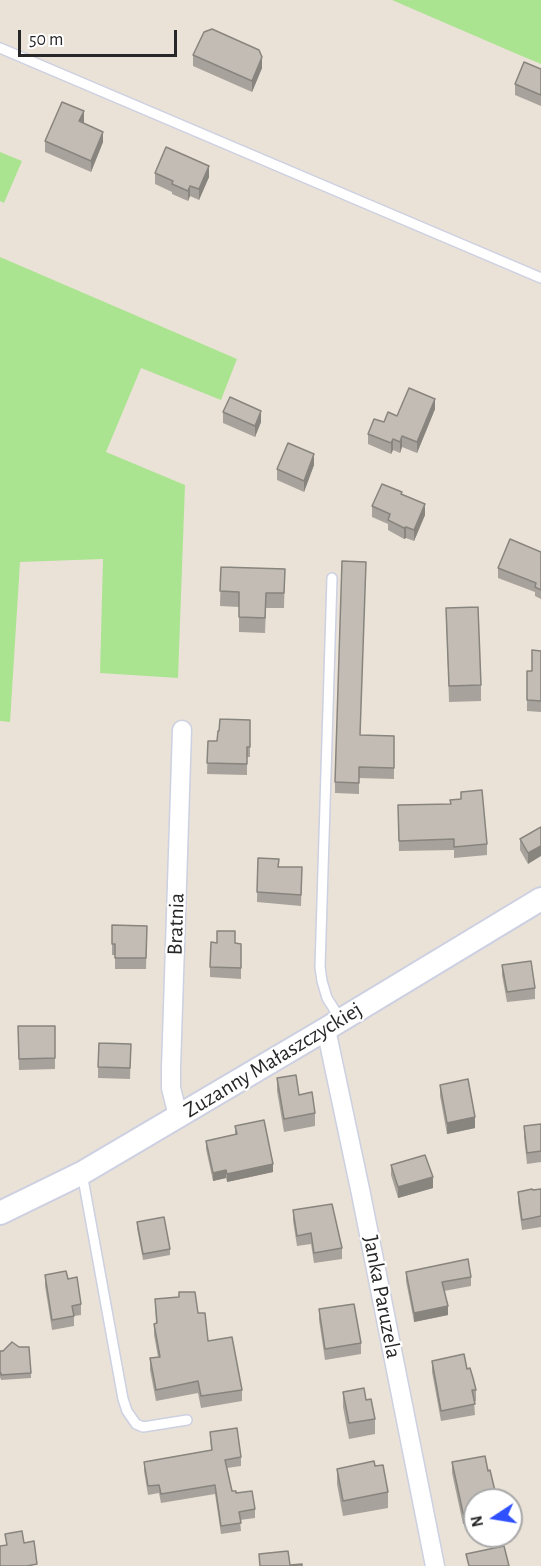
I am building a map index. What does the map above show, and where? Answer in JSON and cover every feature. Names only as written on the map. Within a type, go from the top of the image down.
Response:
[{"type":"street","name":"Bratnia","points":[[178,1116],[171,1089],[171,1068],[182,730]]},
{"type":"street","name":"Zuzanny Małaszczyckiej","points":[[0,1214],[82,1173],[334,1025],[541,899]]},
{"type":"street","name":"Janka Paruzela","points":[[334,1025],[361,1194],[435,1566]]},
{"type":"lane","points":[[0,48],[541,278]]},
{"type":"lane","points":[[332,578],[320,966],[334,1025]]},
{"type":"lane","points":[[82,1173],[127,1411],[136,1424],[143,1426],[187,1420]]},
{"type":"green space","points":[[392,0],[541,0],[541,64],[517,54]]},
{"type":"green space","points":[[0,152],[22,161],[4,203],[0,201]]},
{"type":"green space","points":[[0,257],[237,359],[221,400],[141,368],[106,452],[185,485],[178,678],[100,673],[103,559],[20,562],[10,722],[0,721]]},
{"type":"building","points":[[212,29],[259,50],[262,57],[252,81],[193,55],[204,32]]},
{"type":"building","points":[[524,62],[541,69],[541,95],[515,84]]},
{"type":"building","points":[[62,102],[84,111],[79,121],[103,132],[91,161],[45,141]]},
{"type":"building","points":[[166,147],[209,166],[199,189],[190,186],[188,191],[155,173]]},
{"type":"building","points":[[409,388],[435,399],[417,442],[402,436],[400,442],[393,439],[391,443],[368,434],[374,419],[384,422],[388,412],[397,416]]},
{"type":"building","points":[[230,397],[261,411],[255,426],[223,412]]},
{"type":"building","points":[[288,443],[314,454],[304,481],[277,469]]},
{"type":"building","points":[[382,484],[425,504],[414,530],[388,520],[390,514],[372,506]]},
{"type":"building","points":[[510,539],[541,552],[541,590],[535,587],[536,583],[498,568]]},
{"type":"building","points":[[342,561],[366,562],[360,735],[394,736],[394,768],[359,767],[359,783],[335,782]]},
{"type":"building","points":[[221,567],[285,569],[284,593],[266,593],[265,618],[239,617],[239,592],[220,591]]},
{"type":"building","points":[[478,607],[481,685],[449,686],[446,608]]},
{"type":"building","points":[[532,650],[541,651],[541,701],[527,700],[527,671],[532,671]]},
{"type":"building","points":[[220,719],[250,720],[250,747],[247,747],[247,764],[207,763],[208,741],[217,741]]},
{"type":"building","points":[[482,790],[487,844],[454,847],[454,839],[399,841],[398,805],[451,804],[450,800],[461,799],[461,792]]},
{"type":"building","points":[[541,827],[541,846],[528,853],[520,839]]},
{"type":"building","points":[[258,858],[279,859],[278,867],[302,867],[301,895],[257,892]]},
{"type":"building","points":[[112,925],[147,926],[146,958],[115,958]]},
{"type":"building","points":[[217,931],[235,931],[235,943],[241,944],[241,968],[210,967],[211,942],[217,943]]},
{"type":"building","points":[[531,961],[535,988],[507,992],[502,965]]},
{"type":"building","points":[[18,1026],[55,1026],[55,1058],[19,1059]]},
{"type":"building","points":[[99,1043],[131,1044],[130,1068],[98,1067]]},
{"type":"building","points":[[296,1075],[299,1095],[312,1092],[315,1113],[284,1119],[277,1078]]},
{"type":"building","points":[[468,1079],[475,1117],[447,1123],[440,1085]]},
{"type":"building","points":[[264,1120],[273,1164],[227,1174],[226,1170],[213,1173],[206,1141],[237,1134],[235,1126]]},
{"type":"building","points":[[541,1124],[541,1151],[527,1153],[524,1126]]},
{"type":"building","points":[[425,1155],[433,1177],[398,1187],[391,1165]]},
{"type":"building","points":[[541,1189],[541,1216],[522,1220],[518,1192]]},
{"type":"building","points":[[332,1204],[342,1248],[314,1253],[311,1233],[297,1236],[293,1210]]},
{"type":"building","points":[[164,1217],[170,1249],[143,1254],[137,1222]]},
{"type":"building","points":[[468,1259],[471,1277],[442,1282],[448,1306],[414,1313],[406,1272]]},
{"type":"building","points":[[66,1271],[68,1279],[77,1277],[81,1304],[72,1306],[74,1316],[52,1320],[45,1275]]},
{"type":"building","points":[[179,1292],[195,1292],[198,1313],[205,1313],[208,1341],[232,1337],[242,1390],[201,1396],[198,1381],[156,1390],[150,1358],[160,1357],[154,1324],[157,1323],[155,1299],[179,1297]]},
{"type":"building","points":[[354,1304],[361,1343],[325,1349],[319,1309]]},
{"type":"building","points":[[12,1342],[19,1347],[29,1347],[31,1373],[1,1375],[0,1351]]},
{"type":"building","points":[[464,1354],[467,1369],[470,1368],[476,1390],[472,1390],[475,1404],[441,1411],[432,1361]]},
{"type":"building","points":[[364,1388],[366,1400],[371,1399],[375,1419],[349,1423],[343,1392]]},
{"type":"building","points":[[237,1428],[241,1457],[225,1460],[232,1491],[236,1493],[252,1491],[255,1509],[239,1512],[241,1523],[221,1526],[215,1485],[161,1494],[159,1485],[148,1486],[144,1462],[212,1450],[210,1432]]},
{"type":"building","points":[[485,1456],[494,1488],[463,1488],[463,1513],[452,1462]]},
{"type":"building","points":[[374,1461],[375,1466],[383,1465],[388,1492],[343,1501],[337,1469]]},
{"type":"building","points":[[22,1531],[24,1543],[34,1541],[37,1564],[0,1566],[0,1546],[7,1545],[5,1534]]},
{"type":"building","points":[[504,1548],[509,1566],[469,1566],[466,1554]]},
{"type":"building","points":[[288,1551],[290,1565],[302,1564],[302,1566],[260,1566],[259,1554]]}]
